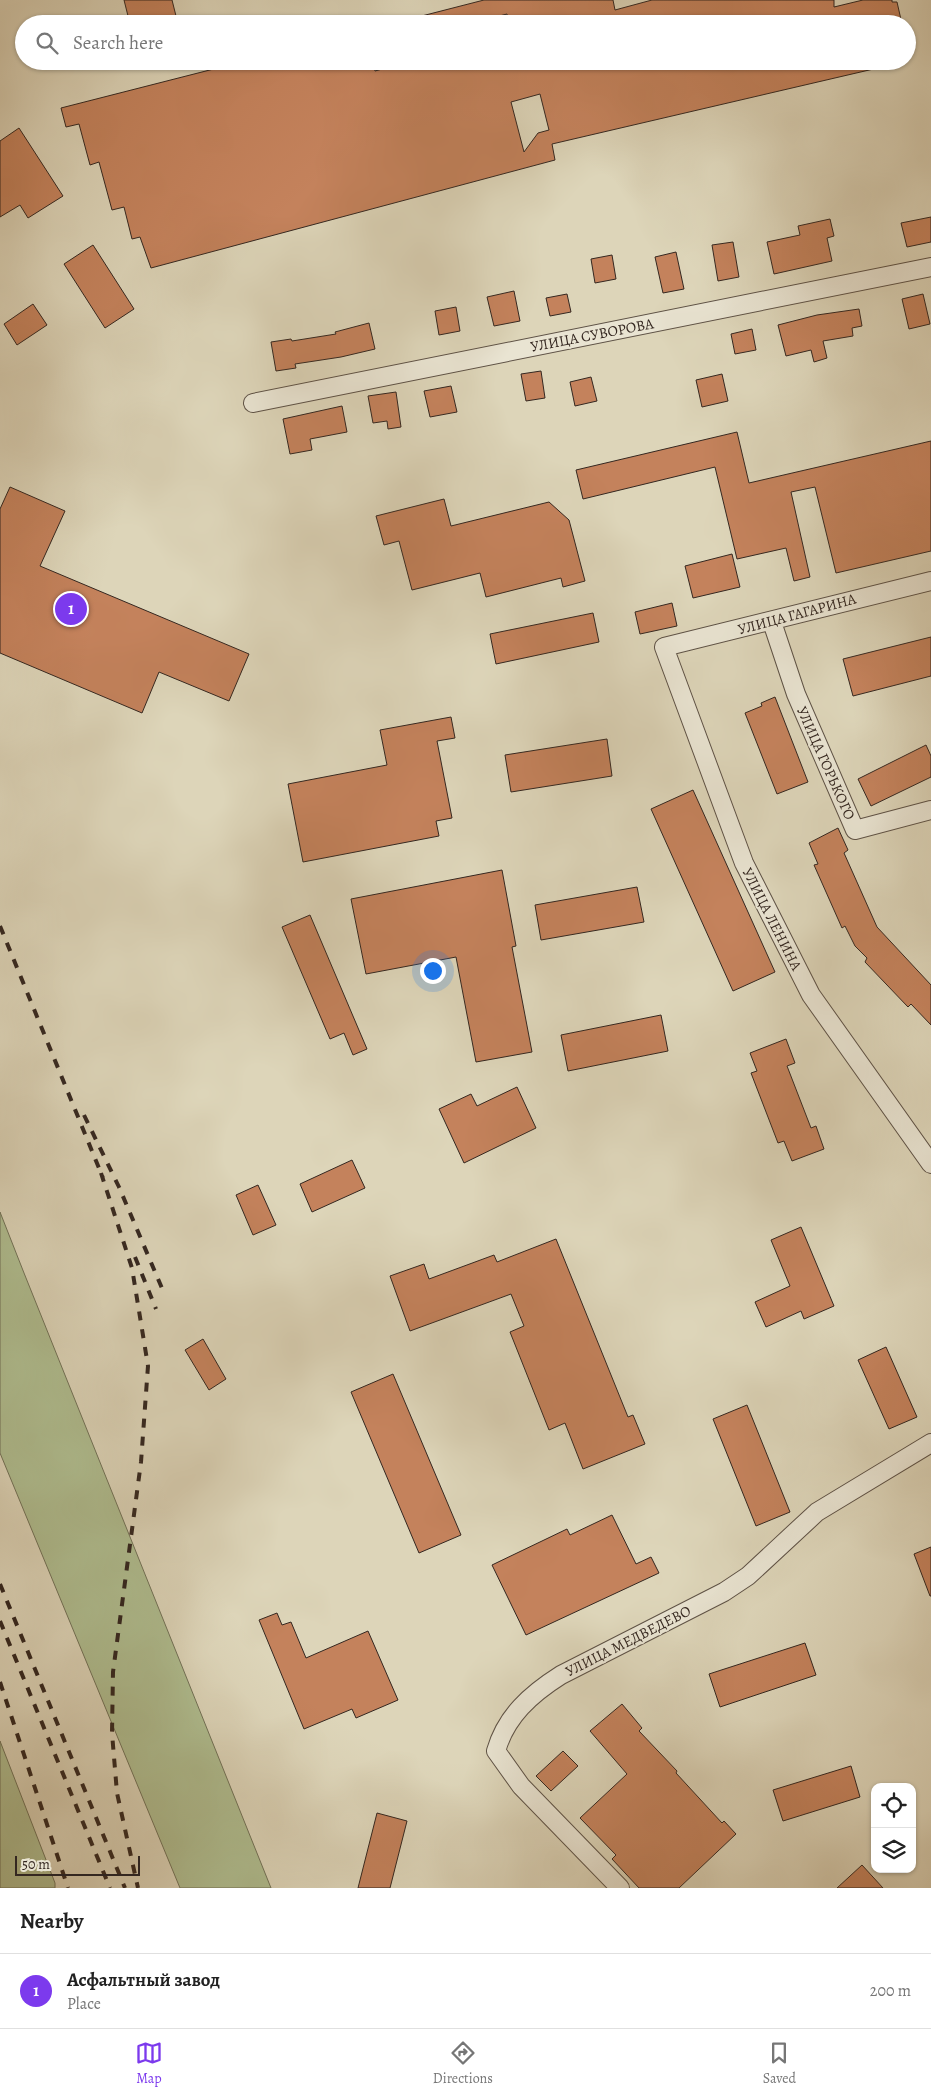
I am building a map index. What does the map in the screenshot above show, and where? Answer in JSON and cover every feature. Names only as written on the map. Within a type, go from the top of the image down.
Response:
[{"type":"street","name":"УЛИЦА СУВОРОВА","points":[[253,403],[931,267]]},
{"type":"street","name":"УЛИЦА ГАГАРИНА","points":[[664,647],[772,622],[831,605],[931,581]]},
{"type":"street","name":"УЛИЦА ГОРЬКОГО","points":[[772,622],[796,694],[856,830],[931,810]]},
{"type":"street","name":"УЛИЦА ЛЕНИНА","points":[[664,647],[744,863],[811,995],[931,1164]]},
{"type":"street","name":"УЛИЦА МЕДВЕДЕВО","points":[[620,1888],[521,1786],[496,1750],[500,1737],[511,1718],[541,1688],[561,1675],[724,1592],[748,1576],[817,1512],[931,1443]]},
{"type":"green space","points":[[0,1212],[271,1888],[180,1888],[0,1453]]},
{"type":"green space","points":[[0,1741],[55,1883],[55,1888],[0,1888]]},
{"type":"building","points":[[124,0],[172,0],[176,15],[128,15]]},
{"type":"building","points":[[484,0],[613,0],[615,10],[652,0],[834,0],[834,7],[863,0],[892,0],[892,2],[897,2],[900,15],[507,14],[426,15]]},
{"type":"building","points":[[210,70],[869,70],[552,144],[555,160],[151,268],[140,237],[132,239],[124,207],[112,210],[99,162],[90,165],[79,124],[66,127],[61,108]],"holes":[[[540,94],[549,130],[538,133],[524,152],[511,102]]]},
{"type":"building","points":[[19,128],[63,196],[28,218],[20,205],[0,217],[0,141]]},
{"type":"building","points":[[931,217],[931,242],[907,247],[901,223]]},
{"type":"building","points":[[830,219],[834,236],[827,238],[832,261],[774,274],[767,242],[800,235],[798,226]]},
{"type":"building","points":[[733,242],[739,277],[718,281],[712,245]]},
{"type":"building","points":[[93,245],[134,309],[105,328],[64,264]]},
{"type":"building","points":[[676,252],[684,289],[663,293],[655,257]]},
{"type":"building","points":[[612,255],[616,279],[595,283],[591,259]]},
{"type":"building","points":[[514,291],[520,321],[494,326],[487,297]]},
{"type":"building","points":[[567,294],[571,312],[550,316],[546,298]]},
{"type":"building","points":[[923,294],[930,324],[909,329],[902,299]]},
{"type":"building","points":[[33,304],[47,325],[17,345],[4,324]]},
{"type":"building","points":[[456,307],[460,331],[439,335],[435,311]]},
{"type":"building","points":[[859,309],[862,326],[852,328],[853,336],[823,341],[827,358],[814,362],[811,350],[786,356],[778,325],[817,315]]},
{"type":"building","points":[[369,323],[375,349],[341,357],[295,364],[296,368],[276,371],[271,342],[291,339],[292,341],[336,334],[335,332]]},
{"type":"building","points":[[752,329],[756,350],[735,354],[731,334]]},
{"type":"building","points":[[541,371],[545,398],[526,401],[521,374]]},
{"type":"building","points":[[722,374],[728,401],[702,407],[696,380]]},
{"type":"building","points":[[591,377],[597,401],[575,406],[570,382]]},
{"type":"building","points":[[451,386],[457,412],[430,417],[424,391]]},
{"type":"building","points":[[396,392],[401,427],[388,429],[387,421],[373,423],[368,396]]},
{"type":"building","points":[[342,406],[347,432],[310,439],[312,450],[290,454],[283,419]]},
{"type":"building","points":[[737,432],[749,483],[931,441],[931,551],[836,573],[815,487],[791,492],[810,577],[794,581],[786,548],[737,559],[715,467],[583,499],[576,470]]},
{"type":"building","points":[[10,487],[65,511],[40,566],[249,654],[229,701],[159,672],[142,713],[0,653],[0,509]]},
{"type":"building","points":[[444,499],[451,526],[549,502],[569,520],[585,581],[563,587],[561,578],[486,597],[480,573],[412,590],[399,541],[384,545],[376,516]]},
{"type":"building","points":[[732,554],[740,587],[693,598],[685,566]]},
{"type":"building","points":[[672,603],[677,626],[640,634],[635,612]]},
{"type":"building","points":[[593,613],[599,642],[496,664],[490,634]]},
{"type":"building","points":[[931,637],[931,676],[853,696],[843,659]]},
{"type":"building","points":[[775,697],[808,782],[777,794],[745,713],[762,706],[761,703]]},
{"type":"building","points":[[451,717],[455,738],[437,741],[452,818],[436,821],[439,836],[303,862],[288,784],[387,765],[380,730]]},
{"type":"building","points":[[607,739],[612,776],[511,792],[505,755]]},
{"type":"building","points":[[926,745],[931,756],[931,777],[871,806],[858,779]]},
{"type":"building","points":[[693,790],[775,972],[733,991],[651,809]]},
{"type":"building","points":[[838,828],[848,850],[844,853],[877,927],[931,985],[931,1025],[911,1004],[908,1007],[865,962],[867,958],[855,946],[845,926],[842,928],[814,865],[818,864],[809,843]]},
{"type":"building","points":[[502,870],[516,946],[512,947],[532,1052],[476,1062],[456,957],[366,974],[351,899]]},
{"type":"building","points":[[637,887],[644,922],[541,940],[535,905]]},
{"type":"building","points":[[310,915],[367,1049],[353,1055],[344,1033],[330,1039],[282,927]]},
{"type":"building","points":[[661,1015],[668,1051],[568,1071],[561,1035]]},
{"type":"building","points":[[786,1039],[795,1063],[787,1066],[811,1128],[816,1126],[824,1149],[792,1161],[784,1141],[778,1143],[751,1073],[757,1071],[750,1053]]},
{"type":"building","points":[[517,1087],[536,1128],[464,1163],[439,1109],[471,1094],[477,1106]]},
{"type":"building","points":[[352,1160],[365,1188],[312,1212],[300,1184]]},
{"type":"building","points":[[258,1185],[276,1225],[253,1235],[236,1195]]},
{"type":"building","points":[[801,1227],[834,1306],[804,1319],[801,1311],[766,1327],[755,1302],[790,1286],[771,1240]]},
{"type":"building","points":[[556,1239],[628,1417],[633,1415],[645,1444],[583,1469],[565,1423],[549,1430],[510,1332],[524,1326],[511,1294],[410,1331],[390,1276],[424,1264],[429,1279],[494,1255],[497,1262]]},
{"type":"building","points":[[203,1339],[226,1379],[209,1390],[185,1350]]},
{"type":"building","points":[[886,1347],[917,1417],[889,1429],[858,1360]]},
{"type":"building","points":[[393,1374],[461,1535],[419,1553],[351,1392]]},
{"type":"building","points":[[747,1405],[790,1512],[756,1526],[713,1419]]},
{"type":"building","points":[[612,1515],[636,1564],[651,1557],[659,1573],[526,1635],[492,1565],[567,1529],[570,1535]]},
{"type":"building","points":[[931,1547],[931,1596],[930,1596],[914,1554]]},
{"type":"building","points":[[277,1613],[282,1625],[291,1622],[306,1658],[368,1631],[398,1700],[356,1718],[352,1709],[304,1729],[259,1620]]},
{"type":"building","points":[[805,1643],[816,1675],[720,1707],[709,1674]]},
{"type":"building","points":[[622,1704],[642,1728],[639,1731],[722,1823],[724,1821],[736,1834],[679,1888],[639,1888],[612,1859],[616,1855],[580,1818],[627,1774],[590,1731]]},
{"type":"building","points":[[563,1751],[578,1766],[551,1791],[536,1776]]},
{"type":"building","points":[[851,1766],[860,1797],[783,1821],[773,1790]]},
{"type":"building","points":[[377,1813],[407,1821],[390,1888],[358,1888]]},
{"type":"building","points":[[862,1865],[883,1888],[837,1888]]},
{"type":"railway","points":[[0,926],[103,1178]]},
{"type":"railway","points":[[84,1115],[119,1187],[164,1293]]},
{"type":"railway","points":[[101,1173],[132,1268],[148,1366],[141,1462],[113,1672],[112,1733],[117,1793],[138,1888]]},
{"type":"railway","points":[[135,1257],[156,1309]]},
{"type":"railway","points":[[0,1584],[125,1888]]},
{"type":"railway","points":[[0,1621],[110,1888]]},
{"type":"railway","points":[[0,1682],[68,1888]]},
{"type":"place","name":"Асфальтный завод","points":[[71,609]]}]
